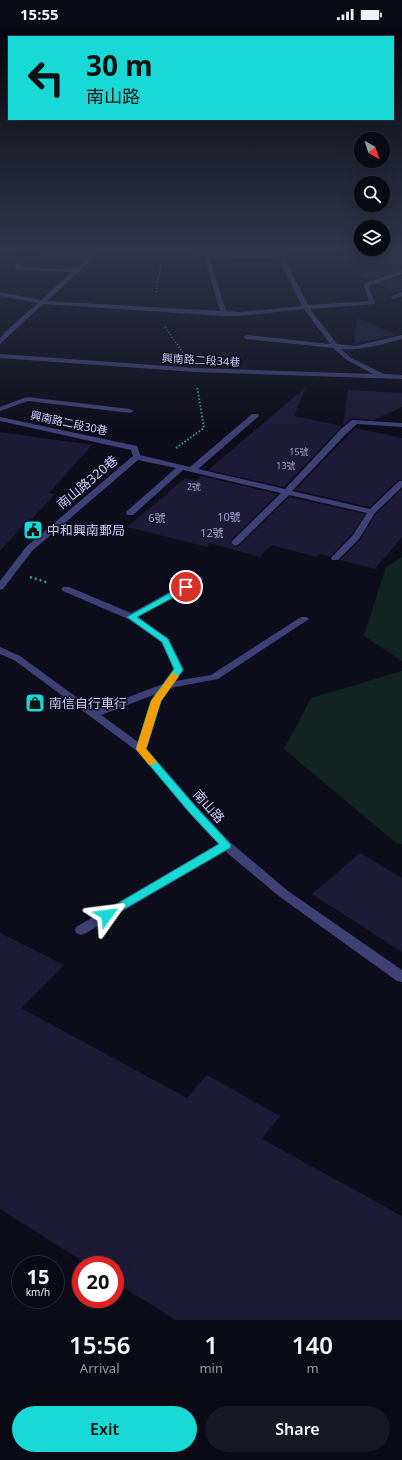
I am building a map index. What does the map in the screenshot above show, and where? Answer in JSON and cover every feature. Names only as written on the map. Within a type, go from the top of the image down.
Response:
[{"type":"street","points":[[0,342],[3,333],[35,308]]},
{"type":"street","points":[[138,308],[224,314],[240,314],[294,308]]},
{"type":"street","points":[[222,308],[224,314]]},
{"type":"street","points":[[307,308],[334,345],[349,359],[385,377]]},
{"type":"street","points":[[246,337],[355,348],[402,337]]},
{"type":"street","name":"興南路二段34巷","points":[[0,356],[195,370],[402,377]]},
{"type":"street","points":[[0,410],[27,400],[130,411]]},
{"type":"street","points":[[193,469],[255,416]]},
{"type":"street","name":"興南路二段30巷","points":[[0,419],[134,448]]},
{"type":"street","points":[[235,543],[287,492],[344,431],[356,422],[402,425]]},
{"type":"street","name":"南山路320巷","points":[[0,587],[29,549],[137,457],[134,448]]},
{"type":"street","points":[[137,457],[372,512]]},
{"type":"street","points":[[130,513],[182,467]]},
{"type":"street","points":[[335,558],[356,537],[372,512],[402,483]]},
{"type":"street","points":[[131,617],[199,579]]},
{"type":"street","points":[[66,589],[131,617],[165,640],[179,670],[156,701],[141,749]]},
{"type":"street","points":[[93,714],[167,686],[214,677],[304,619]]},
{"type":"street","name":"南山路","points":[[0,650],[17,658],[141,749],[193,810],[226,845],[284,894],[402,977]]},
{"type":"street","points":[[81,930],[226,845]]},
{"type":"path","points":[[12,572],[66,589]]},
{"type":"green space","points":[[402,557],[402,661],[364,636],[386,567]]},
{"type":"green space","points":[[402,671],[402,844],[395,842],[284,749],[311,698]]},
{"type":"building","points":[[357,318],[396,335],[354,344]]},
{"type":"building","points":[[306,387],[294,416],[342,426],[284,487],[208,470]]},
{"type":"building","points":[[348,390],[402,393],[402,407],[373,420],[352,418],[343,425]]},
{"type":"building","points":[[355,428],[402,438],[402,480],[398,480],[370,507],[295,490]]},
{"type":"building","points":[[0,432],[92,445],[49,493],[55,494],[32,519],[30,518],[0,551]]},
{"type":"building","points":[[201,476],[278,494],[231,540],[230,543],[234,547],[239,546],[289,497],[365,514],[352,534],[330,557],[320,554],[317,557],[271,545],[260,557],[210,543],[207,547],[127,527],[185,478],[196,481]]},
{"type":"building","points":[[402,489],[402,537],[375,569],[340,560],[360,540],[376,514]]},
{"type":"building","points":[[360,853],[402,878],[402,952],[312,894]]},
{"type":"building","points":[[0,933],[64,965],[21,1008],[187,1098],[207,1075],[280,1116],[262,1139],[402,1216],[402,1320],[176,1320],[124,1288],[124,1256],[75,1256],[0,1209]]},
{"type":"slow traffic","points":[[152,762],[141,749],[156,701],[174,676]]},
{"type":"place","name":"中和興南郵局","points":[[33,530]]},
{"type":"place","name":"南信自行車行","points":[[35,703]]},
{"type":"route","points":[[107,915],[226,845],[193,810],[141,749],[156,701],[179,670],[165,640],[131,617],[186,587]]}]
